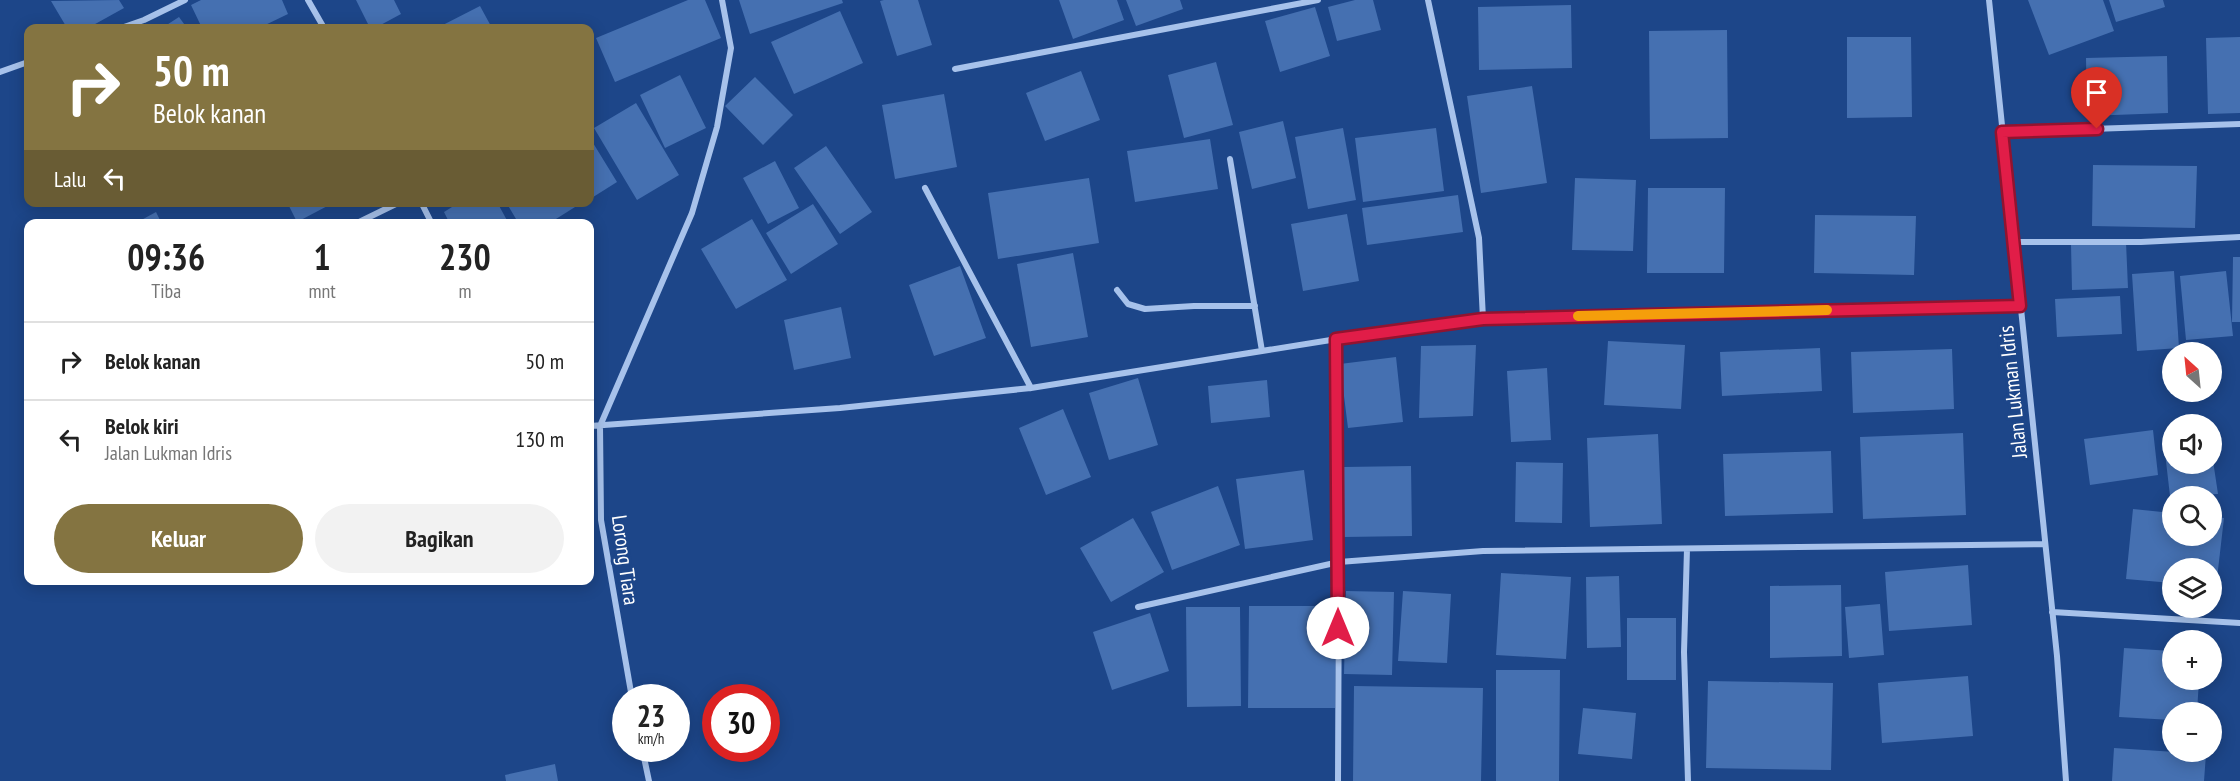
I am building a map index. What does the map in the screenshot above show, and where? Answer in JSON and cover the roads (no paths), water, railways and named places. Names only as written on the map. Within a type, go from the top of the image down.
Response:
[{"type":"street","points":[[132,24],[185,0]]},
{"type":"street","points":[[308,0],[322,24]]},
{"type":"street","points":[[600,426],[692,213],[717,126],[731,48],[723,0]]},
{"type":"street","points":[[955,69],[1318,0]]},
{"type":"street","points":[[1428,0],[1479,238],[1483,319]]},
{"type":"street","name":"Jalan Lukman Idris","points":[[1989,0],[2052,612],[2066,781]]},
{"type":"street","points":[[0,72],[24,63]]},
{"type":"street","points":[[2002,132],[2240,124]]},
{"type":"street","points":[[1230,159],[1262,351]]},
{"type":"street","points":[[925,188],[1031,388]]},
{"type":"street","points":[[365,219],[389,207]]},
{"type":"street","points":[[2014,242],[2141,242],[2240,237]]},
{"type":"street","points":[[1117,290],[1128,304],[1145,309],[1255,306]]},
{"type":"street","points":[[594,426],[840,408],[1031,388],[1336,339],[1483,319],[2020,306]]},
{"type":"street","points":[[1336,339],[1339,562],[1338,781]]},
{"type":"street","name":"Lorong Tiara","points":[[600,426],[601,520],[630,684]]},
{"type":"street","points":[[1138,607],[1339,562],[1483,551],[2045,544]]},
{"type":"street","points":[[1686,549],[1684,652],[1688,781]]},
{"type":"street","points":[[2052,612],[2240,623]]},
{"type":"street","points":[[645,762],[649,781]]}]
